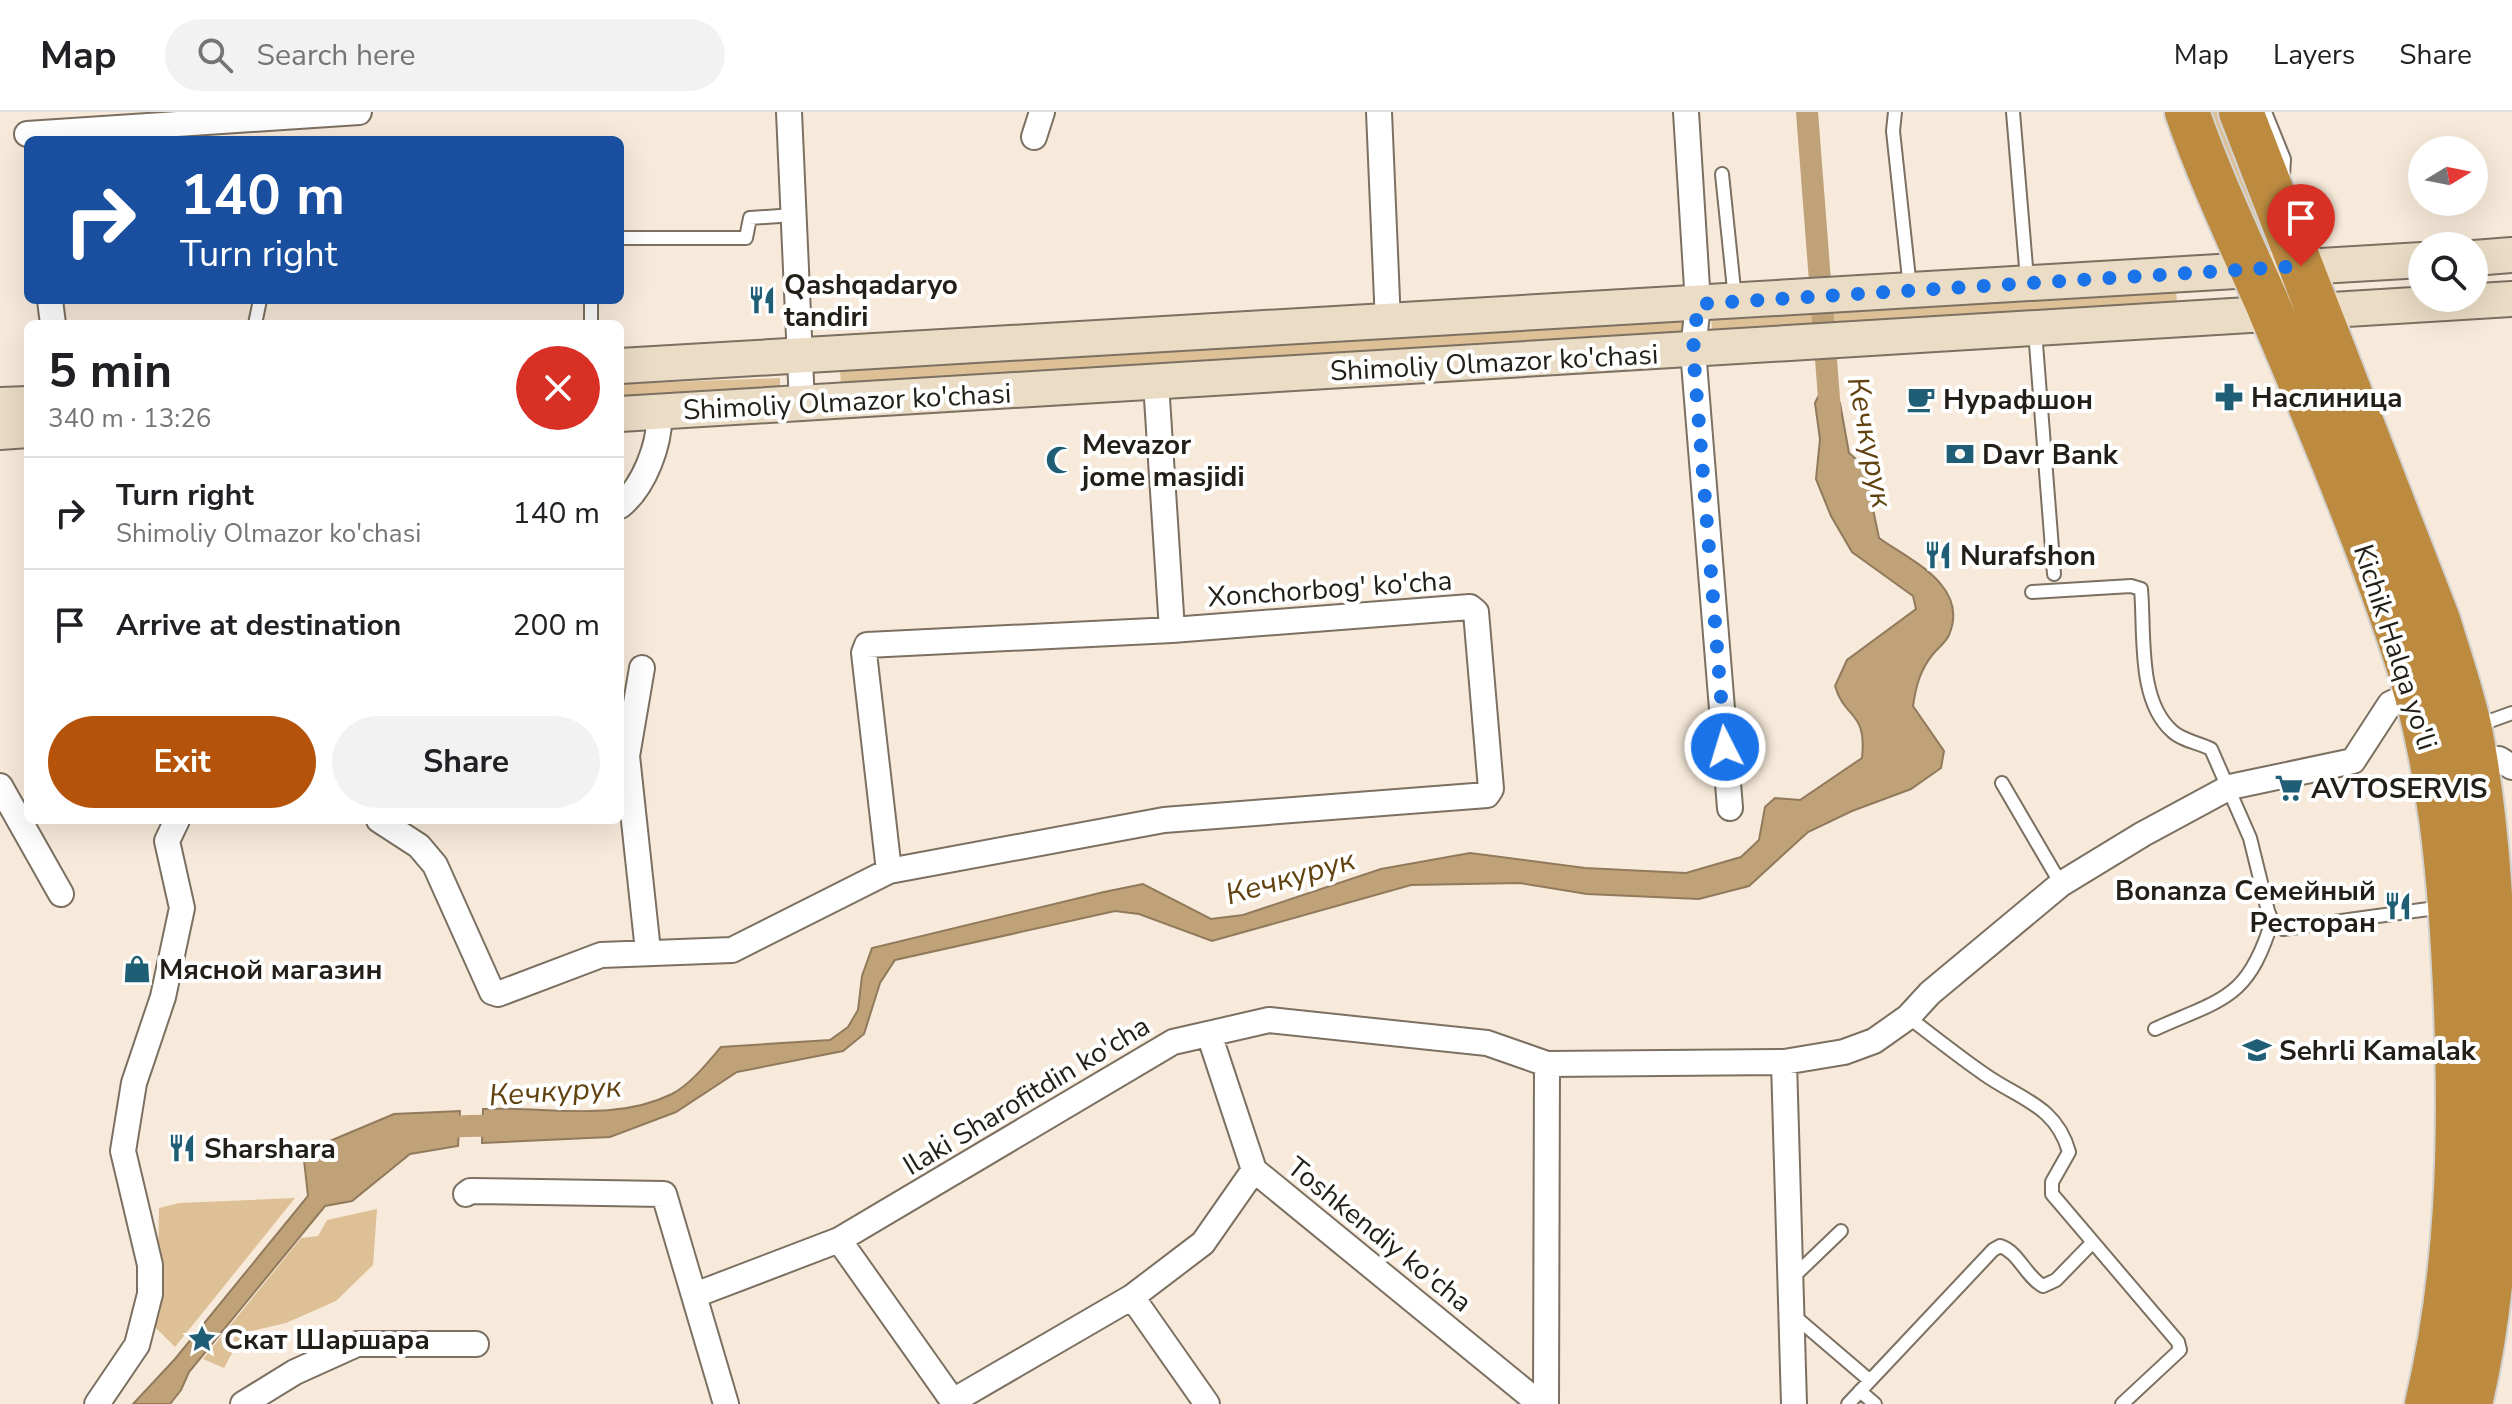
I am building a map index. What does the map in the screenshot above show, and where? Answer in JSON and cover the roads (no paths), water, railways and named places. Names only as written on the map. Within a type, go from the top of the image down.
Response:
[{"type":"highway","name":"Kichik Halqa yo'li","points":[[2187,112],[2369,556],[2416,692],[2439,796],[2450,906],[2458,1067],[2457,1204],[2448,1299],[2427,1404]]},
{"type":"highway","name":"Kichik Halqa yo'li","points":[[2241,112],[2438,620],[2485,752],[2503,942],[2497,1073],[2504,1233],[2470,1404]]},
{"type":"main road","points":[[2488,257],[2512,255]]},
{"type":"main road","name":"Shimoliy Olmazor ko'chasi","points":[[624,366],[2408,261]]},
{"type":"main road","name":"Shimoliy Olmazor ko'chasi","points":[[624,414],[2512,299]]},
{"type":"main road","points":[[0,405],[24,404]]},
{"type":"main road","points":[[0,432],[24,430]]},
{"type":"street","points":[[27,129],[359,112]]},
{"type":"street","points":[[789,112],[802,404]]},
{"type":"street","points":[[1034,137],[1042,112]]},
{"type":"street","points":[[1379,112],[1388,323]]},
{"type":"street","points":[[1686,112],[1698,304],[1693,350],[1730,808]]},
{"type":"street","points":[[1156,383],[1172,630]]},
{"type":"street","points":[[624,503],[633,495],[661,433],[659,413]]},
{"type":"street","name":"Xonchorbog' ko'cha","points":[[385,824],[419,846],[435,865],[492,992],[498,994],[587,958],[648,951],[732,950],[889,871],[1164,820],[1487,795],[1491,789],[1476,612],[1470,607],[1172,630],[867,645],[864,653],[889,871]]},
{"type":"street","points":[[642,668],[624,758],[648,951]]},
{"type":"street","name":"Ilaki Sharofitdin ko'cha","points":[[695,1295],[839,1240],[1173,1042],[1269,1020],[1487,1043],[1547,1064],[1784,1062],[1844,1052],[1874,1041],[1908,1017],[1930,993],[2061,884],[2143,834],[2230,787],[2353,761],[2390,704],[2416,692]]},
{"type":"street","points":[[0,786],[61,894]]},
{"type":"street","points":[[97,1404],[137,1345],[150,1294],[150,1265],[123,1151],[134,1083],[163,997],[182,908],[167,841],[175,824]]},
{"type":"street","name":"Toshkendiy ko'cha","points":[[1209,1034],[1254,1170],[1543,1404]]},
{"type":"street","points":[[1784,1062],[1794,1404]]},
{"type":"street","points":[[1543,1404],[1547,1064]]},
{"type":"street","points":[[839,1240],[954,1403],[1132,1297],[1203,1243],[1254,1170]]},
{"type":"street","points":[[466,1194],[470,1191],[664,1194],[695,1295],[706,1347],[726,1404]]},
{"type":"street","points":[[1132,1297],[1207,1404]]},
{"type":"street","points":[[243,1404],[295,1372],[357,1344],[476,1344]]},
{"type":"lane","points":[[1895,112],[1893,131],[1910,290]]},
{"type":"lane","points":[[2013,112],[2027,283]]},
{"type":"lane","points":[[2265,112],[2284,159],[2280,212]]},
{"type":"lane","points":[[1722,174],[1735,301]]},
{"type":"lane","points":[[624,238],[746,238],[750,218],[794,215]]},
{"type":"lane","points":[[2034,327],[2054,574]]},
{"type":"lane","points":[[2032,592],[2131,586],[2141,589],[2148,681],[2155,713],[2177,735],[2211,749],[2250,838],[2272,921],[2259,962],[2239,989],[2155,1029]]},
{"type":"lane","points":[[2485,752],[2512,713]]},
{"type":"lane","points":[[2002,783],[2061,884]]},
{"type":"lane","points":[[2272,921],[2283,929],[2450,906]]},
{"type":"lane","points":[[1908,1017],[1988,1077],[2034,1101],[2064,1133],[2069,1152],[2052,1182],[2052,1194],[2178,1342],[2180,1350],[2122,1404]]},
{"type":"lane","points":[[1791,1279],[1841,1231]]},
{"type":"lane","points":[[1848,1404],[1868,1379],[1993,1250],[2000,1246],[2008,1248],[2031,1279],[2043,1286],[2056,1280],[2092,1243]]},
{"type":"lane","points":[[1792,1314],[1868,1379]]},
{"type":"lane","points":[[1860,1391],[1875,1404]]},
{"type":"waterway","name":"Кечкурук","points":[[1807,112],[1830,411]]},
{"type":"waterway","name":"Кечкурук","points":[[429,1130],[510,1125]]},
{"type":"place","name":"Qashqadaryo tandiri","points":[[762,300]]},
{"type":"place","name":"Наслиница","points":[[2229,397]]},
{"type":"place","name":"Нурафшон","points":[[1921,399]]},
{"type":"place","name":"Davr Bank","points":[[1960,454]]},
{"type":"place","name":"Mevazor jome masjidi","points":[[1060,460]]},
{"type":"place","name":"Nurafshon","points":[[1938,555]]},
{"type":"place","name":"AVTOSERVIS","points":[[2289,788]]},
{"type":"place","name":"Bonanza Семейный Ресторан","points":[[2398,906]]},
{"type":"place","name":"Мясной магазин","points":[[137,969]]},
{"type":"place","name":"Sehrli Kamalak","points":[[2257,1050]]},
{"type":"place","name":"Sharshara","points":[[182,1148]]},
{"type":"place","name":"Скат Шаршара","points":[[202,1339]]}]
